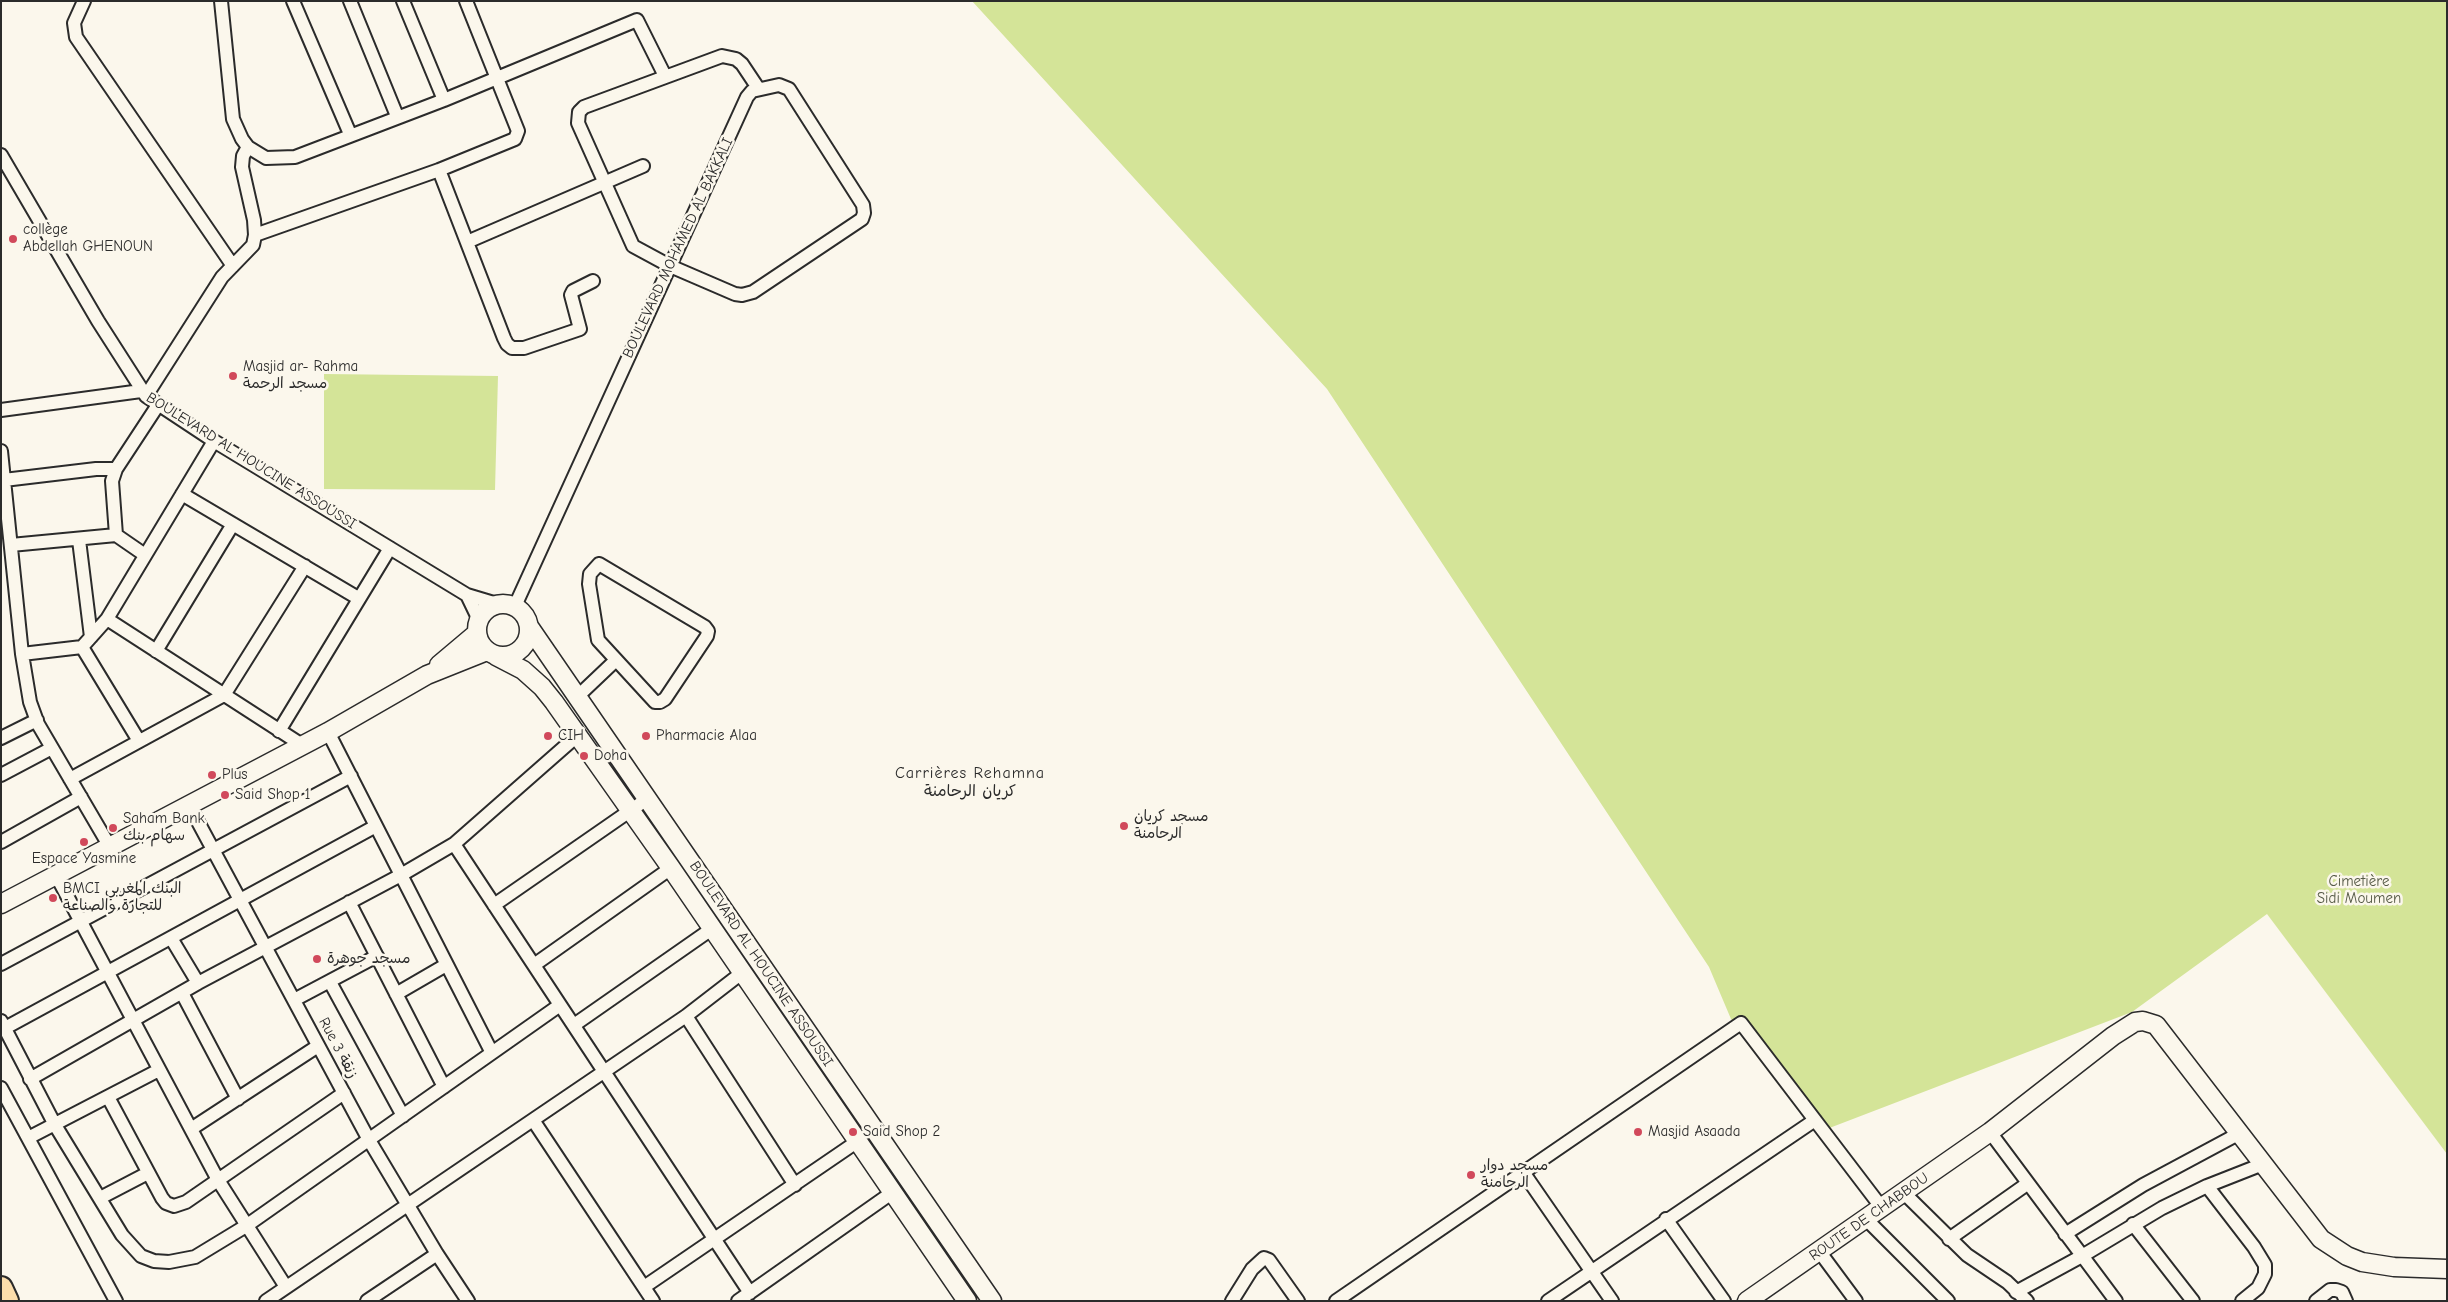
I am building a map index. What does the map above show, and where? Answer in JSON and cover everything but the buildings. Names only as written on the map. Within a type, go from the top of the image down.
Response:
[{"type":"highway","points":[[1,1288],[7,1301]]},
{"type":"street","points":[[84,1],[74,24],[76,37],[233,266]]},
{"type":"street","points":[[222,1],[233,119],[242,139],[248,147],[266,158],[295,157],[397,116],[444,100],[637,20],[665,76]]},
{"type":"street","points":[[293,1],[350,134]]},
{"type":"street","points":[[350,1],[397,116]]},
{"type":"street","points":[[403,1],[444,100]]},
{"type":"street","points":[[255,235],[439,170],[515,139],[518,136],[466,1]]},
{"type":"street","points":[[730,56],[742,64],[758,88],[778,86],[789,89],[863,205],[862,219],[748,294],[736,294],[670,266],[633,246],[578,123],[579,112],[584,107],[715,57],[730,56]]},
{"type":"street","name":"BOULEVARD MOHAMED AL BAKKALI","points":[[515,606],[747,97],[758,88]]},
{"type":"street","points":[[1,410],[144,393],[222,278],[250,250],[255,235],[242,167],[243,156],[248,147]]},
{"type":"street","name":"BOULEVARD AL HOUCINE ASSOUSSI","points":[[1,155],[144,393],[158,405],[214,441],[467,595],[497,604]]},
{"type":"street","points":[[467,242],[643,166]]},
{"type":"street","points":[[439,170],[507,344],[512,348],[524,348],[580,329],[571,295],[573,291],[593,282]]},
{"type":"street","points":[[116,535],[112,481],[116,469],[158,405]]},
{"type":"street","points":[[22,654],[82,648],[107,619],[214,441]]},
{"type":"street","points":[[1,452],[8,551],[30,702],[52,748],[110,847]]},
{"type":"street","points":[[4,480],[96,469],[116,469]]},
{"type":"street","points":[[182,494],[358,598]]},
{"type":"street","points":[[156,651],[233,524]]},
{"type":"street","points":[[8,551],[116,535],[145,555]]},
{"type":"street","points":[[79,540],[91,637]]},
{"type":"street","points":[[279,730],[390,548]]},
{"type":"street","points":[[599,564],[705,627],[708,631],[707,636],[665,700],[660,702],[655,702],[616,660],[601,645],[596,634],[588,584],[590,574],[599,564]]},
{"type":"street","points":[[70,779],[224,695],[304,566]]},
{"type":"street","points":[[467,595],[478,627],[480,643],[492,653]]},
{"type":"street","points":[[1,904],[302,746],[427,675],[492,653],[510,656],[522,649],[527,642],[530,628],[526,618],[515,606],[497,604],[486,610],[478,627],[427,675]]},
{"type":"street","points":[[107,619],[302,746]]},
{"type":"street","name":"BOULEVARD AL HOUCINE ASSOUSSI","points":[[530,628],[992,1301]]},
{"type":"street","points":[[82,648],[139,741]]},
{"type":"street","name":"BOULEVARD AL HOUCINE ASSOUSSI","points":[[492,653],[523,670],[542,686],[578,735],[632,810],[967,1301]]},
{"type":"street","points":[[577,697],[616,660]]},
{"type":"street","points":[[1,738],[37,720]]},
{"type":"street","points":[[328,732],[492,1053]]},
{"type":"street","points":[[30,1079],[198,983],[401,875],[454,844],[578,735]]},
{"type":"street","points":[[1,776],[52,748]]},
{"type":"street","points":[[1,964],[350,776]]},
{"type":"street","points":[[1,842],[81,797]]},
{"type":"street","points":[[494,904],[647,799]]},
{"type":"street","name":"Rue 3 زنقة","points":[[189,804],[369,1140],[437,1254],[467,1300]]},
{"type":"street","points":[[376,826],[108,972],[3,1025],[56,1125],[122,1235],[136,1252],[148,1259],[160,1262],[177,1262],[195,1257],[246,1226],[560,1005]]},
{"type":"street","points":[[454,844],[750,1293]]},
{"type":"street","points":[[534,965],[671,868]]},
{"type":"street","points":[[56,875],[218,1180],[286,1287]]},
{"type":"street","points":[[349,902],[444,1087]]},
{"type":"street","points":[[574,1025],[713,928]]},
{"type":"street","points":[[171,938],[198,983]]},
{"type":"street","points":[[294,1000],[376,956]]},
{"type":"street","points":[[396,994],[446,965]]},
{"type":"street","points":[[266,1301],[686,1016],[743,972]]},
{"type":"street","points":[[330,982],[403,1116]]},
{"type":"street","points":[[182,993],[238,1099]]},
{"type":"street","points":[[686,1016],[796,1185]]},
{"type":"street","name":"ROUTE DE CHABBOU","points":[[1747,1301],[1990,1132],[2126,1027],[2143,1021],[2156,1025],[2240,1133]]},
{"type":"street","points":[[1336,1301],[1741,1023],[1882,1208]]},
{"type":"street","points":[[191,1129],[318,1046]]},
{"type":"street","points":[[28,1138],[159,1070]]},
{"type":"street","points":[[1,1088],[116,1301]]},
{"type":"street","points":[[108,1097],[165,1202],[174,1206],[182,1204],[344,1093]]},
{"type":"street","points":[[533,1120],[653,1301]]},
{"type":"street","points":[[1548,1301],[1814,1120]]},
{"type":"street","points":[[1990,1132],[2113,1300]]},
{"type":"street","points":[[2065,1234],[2144,1185],[2240,1133],[2316,1234],[2347,1256],[2377,1265],[2447,1269]]},
{"type":"street","points":[[644,1287],[858,1141]]},
{"type":"street","points":[[2016,1292],[2082,1256],[2133,1224],[2206,1186],[2263,1164]]},
{"type":"street","points":[[1523,1172],[1612,1301]]},
{"type":"street","points":[[100,1198],[148,1173]]},
{"type":"street","points":[[1949,1239],[2027,1184]]},
{"type":"street","points":[[2206,1186],[2254,1247],[2265,1265],[2262,1281],[2258,1288],[2242,1301]]},
{"type":"street","points":[[738,1301],[893,1192]]},
{"type":"street","points":[[1904,1193],[1949,1239],[2027,1301]]},
{"type":"street","points":[[1666,1219],[1724,1301]]},
{"type":"street","points":[[1866,1219],[1940,1299]]},
{"type":"street","points":[[2133,1224],[2193,1301]]},
{"type":"street","points":[[1819,1251],[1856,1301]]},
{"type":"street","points":[[367,1301],[437,1254]]},
{"type":"street","points":[[1232,1301],[1252,1269],[1264,1258],[1268,1260],[1298,1301]]},
{"type":"street","points":[[2316,1301],[2330,1290],[2336,1290],[2342,1292],[2346,1301]]},
{"type":"green space","name":"Cimetière Sidi Moumen","points":[[972,1],[2447,1],[2447,1154],[2267,914],[2132,1012],[1819,1132],[1731,1019],[1709,967],[1327,389]]},
{"type":"green space","points":[[324,374],[498,376],[495,490],[324,489]]},
{"type":"place","name":"collège Abdellah GHENOUN","points":[[13,239]]},
{"type":"place","name":"Masjid ar- Rahma مسجد الرحمة","points":[[233,376]]},
{"type":"place","name":"CIH","points":[[548,736]]},
{"type":"place","name":"Pharmacie Alaa","points":[[646,736]]},
{"type":"place","name":"Doha","points":[[584,756]]},
{"type":"place","name":"Plus","points":[[212,775]]},
{"type":"place","name":"Said Shop 1","points":[[225,795]]},
{"type":"place","name":"مسجد كريان الرحامنة","points":[[1124,826]]},
{"type":"place","name":"Saham Bank سهام بنك","points":[[113,828]]},
{"type":"place","name":"Espace Yasmine","points":[[84,842]]},
{"type":"place","name":"BMCI البنك المغربي للتجارة والصناعة","points":[[53,898]]},
{"type":"place","name":"مسجد جوهرة","points":[[317,959]]},
{"type":"place","name":"Said Shop 2","points":[[853,1132]]},
{"type":"place","name":"Masjid Asaada","points":[[1638,1132]]},
{"type":"place","name":"مسجد دوار الرحامنة","points":[[1471,1175]]},
{"type":"district","name":"Carrières Rehamna كريان الرحامنة","points":[[970,782]]}]
